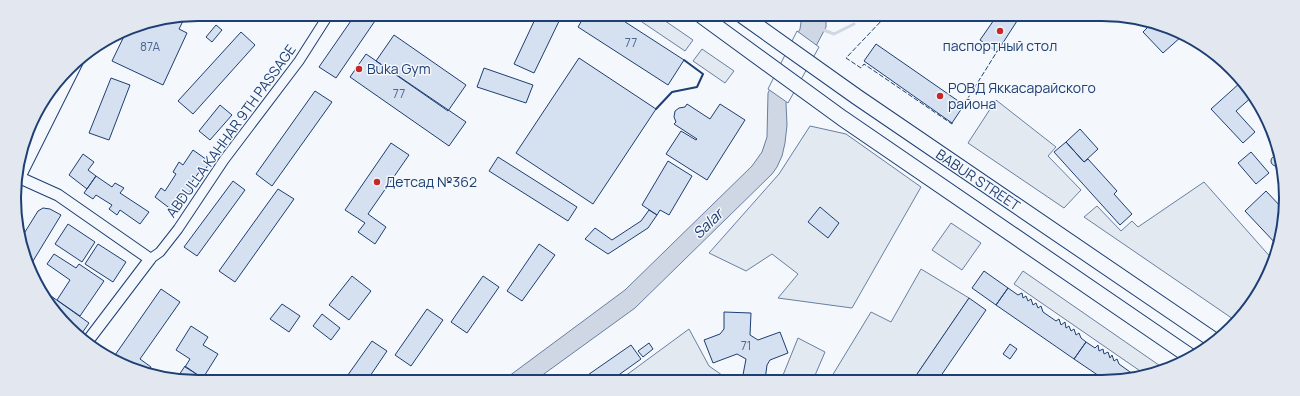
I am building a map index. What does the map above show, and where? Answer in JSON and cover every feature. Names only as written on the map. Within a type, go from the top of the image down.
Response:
[{"type":"main road","name":"BABUR STREET","points":[[709,21],[842,118],[1186,353]]},
{"type":"main road","name":"BABUR STREET","points":[[750,21],[1210,338]]},
{"type":"main road","points":[[24,161],[66,80]]},
{"type":"main road","points":[[842,118],[839,110],[841,102],[857,96]]},
{"type":"street","name":"ABDULLA KAHHAR 9TH PASSAGE","points":[[150,259],[160,252],[178,229],[224,160],[299,61],[325,21]]},
{"type":"street","points":[[22,180],[58,195],[150,259],[90,338]]},
{"type":"shaded area","points":[[665,21],[693,40],[685,51],[642,22]]},
{"type":"shaded area","points":[[702,49],[734,71],[725,83],[693,61]]},
{"type":"shaded area","points":[[996,100],[1056,147],[1048,156],[1081,190],[1064,208],[968,143]]},
{"type":"shaded area","points":[[810,126],[846,134],[921,187],[852,308],[778,298],[798,274],[772,254],[746,271],[709,253],[779,174]]},
{"type":"shaded area","points":[[1204,182],[1270,256],[1261,276],[1249,296],[1232,318],[1084,217],[1097,206],[1121,231],[1132,221],[1138,227]]},
{"type":"shaded area","points":[[951,223],[981,243],[962,270],[932,250]]},
{"type":"shaded area","points":[[921,269],[969,298],[916,375],[833,375],[871,312],[891,322]]},
{"type":"shaded area","points":[[1023,271],[1160,366],[1140,371],[1014,284]]},
{"type":"shaded area","points":[[689,329],[709,366],[722,375],[626,375]]},
{"type":"shaded area","points":[[798,338],[825,352],[815,375],[783,375]]},
{"type":"water","name":"Salar","points":[[801,21],[826,21],[826,27],[786,103],[787,125],[785,143],[782,156],[772,174],[635,308],[543,375],[510,375],[625,290],[752,166],[762,152],[767,137],[768,93],[800,29]]},
{"type":"pier","points":[[797,31],[819,47],[788,103],[768,89]]},
{"type":"building","points":[[351,21],[375,21],[336,78],[319,67]]},
{"type":"building","points":[[534,21],[559,21],[534,73],[514,64]]},
{"type":"building","points":[[582,21],[624,21],[684,60],[668,85],[578,27]]},
{"type":"building","points":[[993,21],[1017,21],[997,52],[980,40]]},
{"type":"building","points":[[183,22],[179,29],[187,33],[163,85],[112,61],[124,37],[141,30],[163,24]]},
{"type":"building","points":[[216,25],[222,30],[212,42],[206,37]]},
{"type":"building","points":[[1148,27],[1179,39],[1163,53],[1143,32]]},
{"type":"building","points":[[241,32],[255,45],[193,114],[178,101]]},
{"type":"building","points":[[394,35],[466,85],[448,111],[376,61]]},
{"type":"building","points":[[876,44],[964,105],[952,123],[864,61]]},
{"type":"building","points":[[366,54],[466,122],[449,146],[350,77]]},
{"type":"building","points":[[579,58],[656,109],[593,204],[516,153]]},
{"type":"building","points":[[484,68],[533,85],[526,103],[477,87]]},
{"type":"building","points":[[111,78],[130,85],[109,140],[89,133]]},
{"type":"building","points":[[1238,85],[1249,100],[1236,111],[1255,132],[1243,143],[1211,109]]},
{"type":"building","points":[[315,91],[332,102],[272,186],[256,174]]},
{"type":"building","points":[[687,104],[710,119],[720,104],[745,120],[707,180],[666,154],[681,131],[696,140],[697,139],[674,124],[676,122],[674,117],[675,111],[679,108],[685,107]]},
{"type":"building","points":[[220,105],[232,115],[210,140],[199,131]]},
{"type":"building","points":[[1080,129],[1098,149],[1084,162],[1066,142]]},
{"type":"building","points":[[1066,142],[1084,162],[1088,159],[1117,191],[1114,194],[1132,214],[1120,225],[1054,152]]},
{"type":"building","name":"Детсад №362","points":[[391,143],[409,155],[368,214],[386,227],[375,244],[358,232],[365,223],[345,210]]},
{"type":"building","points":[[193,150],[210,162],[205,170],[202,168],[190,185],[193,187],[188,195],[184,193],[172,210],[155,197],[161,188],[165,191],[176,174],[173,172],[179,162],[183,165]]},
{"type":"building","points":[[1251,152],[1269,173],[1256,184],[1238,163]]},
{"type":"building","points":[[83,154],[94,162],[88,170],[96,176],[87,189],[69,175]]},
{"type":"building","points":[[1274,156],[1276,166],[1272,165],[1271,163],[1271,159]]},
{"type":"building","points":[[498,157],[577,207],[568,221],[489,171]]},
{"type":"building","points":[[668,161],[692,176],[669,215],[660,210],[657,215],[642,205]]},
{"type":"building","points":[[96,176],[112,187],[115,183],[124,188],[120,193],[149,212],[140,224],[120,210],[117,215],[109,209],[112,205],[96,195],[93,199],[84,193]]},
{"type":"building","points":[[233,181],[245,190],[197,256],[184,247]]},
{"type":"building","points":[[278,189],[294,199],[235,282],[219,271]]},
{"type":"building","points":[[1266,191],[1279,205],[1274,241],[1245,211]]},
{"type":"building","points":[[820,207],[839,223],[828,238],[808,222]]},
{"type":"building","points":[[43,208],[50,209],[61,215],[33,262],[24,233],[38,211]]},
{"type":"building","points":[[649,210],[657,215],[648,228],[608,254],[585,239],[595,228],[612,240],[641,221]]},
{"type":"building","points":[[68,224],[95,242],[82,262],[55,244]]},
{"type":"building","points":[[98,244],[126,262],[113,282],[85,264]]},
{"type":"building","points":[[539,244],[555,255],[522,301],[507,291]]},
{"type":"building","points":[[54,254],[76,268],[79,264],[104,281],[80,316],[57,300],[70,280],[47,264]]},
{"type":"building","points":[[984,271],[1008,288],[996,305],[972,288]]},
{"type":"building","points":[[352,276],[371,291],[349,320],[329,305]]},
{"type":"building","points":[[483,276],[499,287],[467,333],[451,322]]},
{"type":"building","points":[[1008,288],[1018,295],[1022,293],[1023,298],[1026,296],[1028,301],[1031,299],[1033,305],[1036,303],[1038,308],[1041,306],[1043,312],[1056,321],[1059,319],[1061,325],[1065,322],[1066,328],[1069,326],[1071,331],[1074,329],[1076,335],[1079,333],[1081,338],[1086,342],[1074,359],[996,305]]},
{"type":"building","points":[[161,289],[180,302],[140,359],[151,367],[150,369],[130,362],[115,355]]},
{"type":"building","points":[[51,296],[89,323],[83,332],[65,315]]},
{"type":"building","points":[[969,298],[986,310],[941,375],[916,375]]},
{"type":"building","points":[[282,304],[300,316],[289,332],[270,319]]},
{"type":"building","points":[[427,309],[443,320],[411,366],[395,355]]},
{"type":"building","points":[[724,312],[751,313],[750,335],[758,340],[780,332],[788,353],[770,360],[767,365],[766,375],[743,375],[746,359],[737,354],[713,363],[704,340],[720,334],[724,329]]},
{"type":"building","points":[[322,314],[340,328],[331,340],[313,326]]},
{"type":"building","points":[[191,326],[208,337],[203,345],[218,354],[205,375],[198,375],[185,367],[190,359],[176,350]]},
{"type":"building","points":[[372,341],[387,351],[371,375],[348,375]]},
{"type":"building","points":[[1086,342],[1095,348],[1098,345],[1099,351],[1103,349],[1104,354],[1108,352],[1110,358],[1112,355],[1114,361],[1117,359],[1119,364],[1131,373],[1114,375],[1098,375],[1074,359]]},
{"type":"building","points":[[649,343],[653,349],[643,357],[638,351]]},
{"type":"building","points":[[1010,344],[1017,349],[1010,359],[1003,354]]},
{"type":"building","points":[[631,345],[641,359],[619,375],[588,375]]},
{"type":"building","points":[[185,366],[198,375],[186,375],[180,374]]},
{"type":"waterway","points":[[821,29],[834,34],[854,24]]},
{"type":"fence","points":[[881,21],[846,58],[861,68],[864,64],[952,124],[953,122]]},
{"type":"fence","points":[[963,106],[998,50]]},
{"type":"wall","points":[[656,109],[672,92],[697,87],[703,74],[684,60]]},
{"type":"place","name":"паспортный стол","points":[[1000,31]]},
{"type":"place","name":"Buka Gym","points":[[359,69]]},
{"type":"place","name":"РОВД Яккасарайского района","points":[[940,96]]},
{"type":"place","name":"Детсад №362","points":[[377,182]]}]
